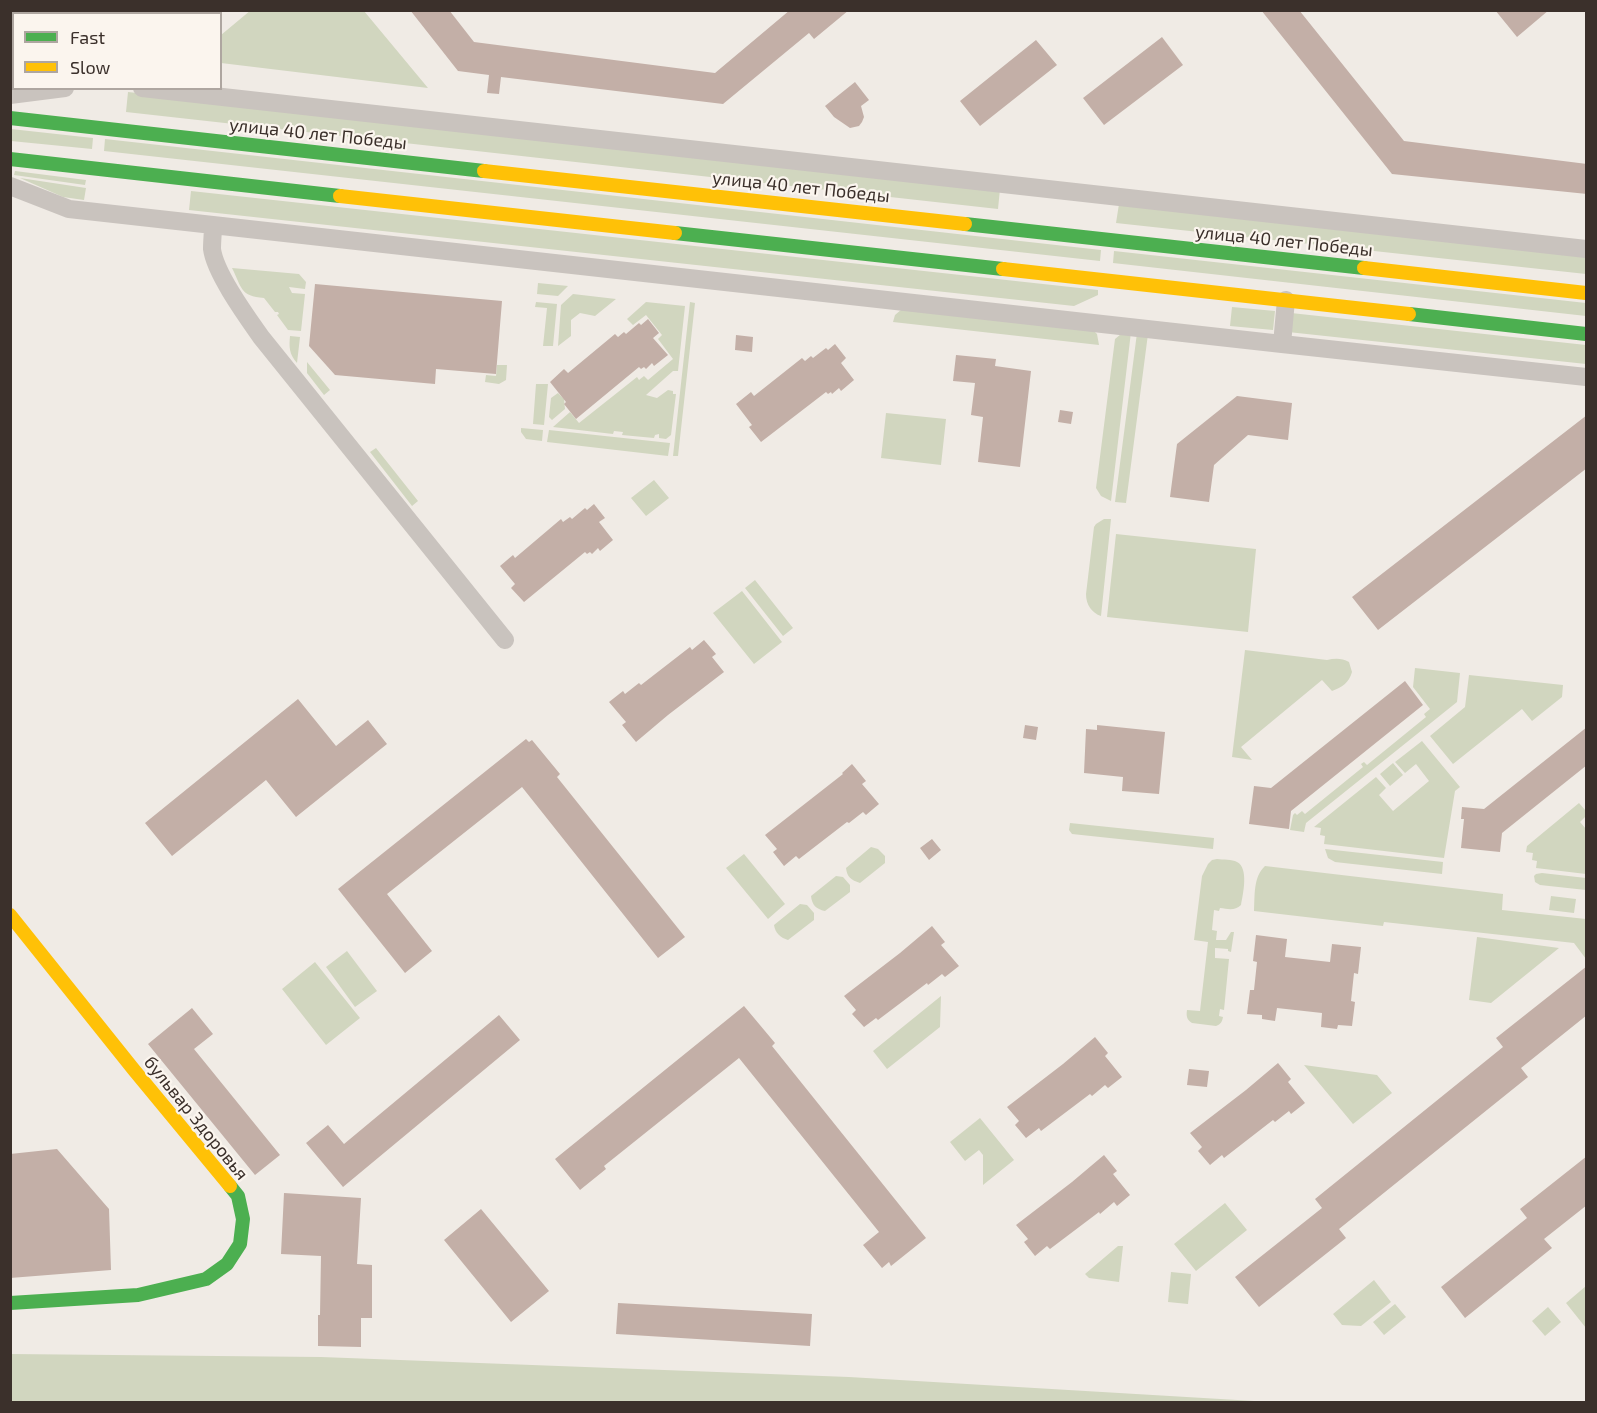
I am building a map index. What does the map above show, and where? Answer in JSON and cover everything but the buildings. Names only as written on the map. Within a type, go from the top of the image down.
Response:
[{"type":"main road","name":"улица 40 лет Победы","points":[[10,118],[1587,293]]},
{"type":"main road","points":[[10,159],[1587,334]]},
{"type":"main road","name":"бульвар Здоровья","points":[[10,915],[238,1196],[243,1219],[240,1244],[227,1264],[206,1279],[138,1295],[10,1303]]},
{"type":"street","points":[[10,95],[49,90]]},
{"type":"street","points":[[160,90],[1587,249]]},
{"type":"street","points":[[10,186],[69,209],[1587,377]]},
{"type":"street","points":[[213,225],[212,250],[218,269],[241,308],[268,346],[505,640]]},
{"type":"street","points":[[1282,344],[1286,300]]},
{"type":"green space","points":[[251,10],[364,11],[428,88],[222,63],[222,34]]},
{"type":"green space","points":[[128,92],[1000,189],[998,209],[126,112]]},
{"type":"green space","points":[[11,129],[93,138],[92,149],[11,141]]},
{"type":"green space","points":[[105,139],[1101,250],[1100,261],[104,151]]},
{"type":"green space","points":[[15,171],[86,180],[85,185],[14,175]]},
{"type":"green space","points":[[20,178],[86,188],[84,200],[63,197]]},
{"type":"green space","points":[[191,191],[1098,290],[1098,295],[1074,306],[189,210]]},
{"type":"green space","points":[[1119,204],[1586,254],[1586,274],[1116,223]]},
{"type":"green space","points":[[1114,251],[1586,303],[1586,316],[1113,263]]},
{"type":"green space","points":[[232,268],[299,274],[306,282],[305,289],[289,287],[292,293],[305,294],[301,331],[288,330],[277,315],[278,312],[275,312],[264,298],[246,293],[240,286]]},
{"type":"green space","points":[[538,283],[568,286],[558,296],[537,294]]},
{"type":"green space","points":[[573,294],[616,299],[595,316],[580,313],[571,320],[571,336],[558,346],[561,305]]},
{"type":"green space","points":[[536,302],[557,304],[553,346],[543,346],[547,308],[535,307]]},
{"type":"green space","points":[[646,302],[685,306],[678,371],[673,371],[646,395],[657,398],[668,390],[676,394],[671,435],[666,439],[659,438],[659,434],[654,438],[622,435],[623,432],[614,431],[613,434],[553,427],[570,412],[579,423],[637,377],[639,380],[644,376],[648,380],[673,359],[658,339],[662,335],[646,315],[633,325],[627,319]]},
{"type":"green space","points":[[690,302],[695,303],[678,456],[673,456]]},
{"type":"green space","points":[[1232,307],[1275,311],[1273,330],[1230,326]]},
{"type":"green space","points":[[902,309],[1094,331],[1097,334],[1099,345],[893,322],[895,315]]},
{"type":"green space","points":[[1291,313],[1586,345],[1586,364],[1288,332]]},
{"type":"green space","points":[[1131,332],[1111,501],[1101,496],[1096,488],[1115,339],[1121,334]]},
{"type":"green space","points":[[1137,333],[1148,334],[1126,503],[1115,502]]},
{"type":"green space","points":[[290,336],[300,337],[297,363],[290,350]]},
{"type":"green space","points":[[307,362],[330,390],[324,395],[307,373]]},
{"type":"green space","points":[[497,365],[507,365],[506,380],[499,384],[485,382],[486,375],[496,376]]},
{"type":"green space","points":[[536,384],[548,384],[544,425],[533,424]]},
{"type":"green space","points":[[558,393],[564,399],[565,409],[552,420],[549,417],[551,398]]},
{"type":"green space","points":[[886,413],[946,419],[941,465],[881,458]]},
{"type":"green space","points":[[521,428],[543,430],[542,441],[526,439]]},
{"type":"green space","points":[[549,430],[670,443],[668,456],[547,442]]},
{"type":"green space","points":[[376,448],[418,501],[412,506],[370,452]]},
{"type":"green space","points":[[654,480],[669,498],[646,516],[631,498]]},
{"type":"green space","points":[[1104,519],[1111,519],[1101,616],[1090,608],[1086,594],[1094,527]]},
{"type":"green space","points":[[1116,534],[1256,549],[1248,632],[1107,617]]},
{"type":"green space","points":[[755,580],[793,628],[783,636],[745,588]]},
{"type":"green space","points":[[742,591],[782,642],[754,664],[713,613]]},
{"type":"green space","points":[[1245,650],[1327,660],[1341,659],[1349,662],[1352,672],[1345,684],[1332,691],[1322,680],[1241,747],[1252,760],[1232,757]]},
{"type":"green space","points":[[1415,668],[1460,673],[1457,702],[1306,823],[1304,832],[1290,830],[1295,813],[1297,815],[1302,811],[1305,814],[1363,767],[1361,764],[1364,762],[1367,765],[1426,717],[1424,714],[1430,709],[1413,687]]},
{"type":"green space","points":[[1469,675],[1563,685],[1562,697],[1532,721],[1522,709],[1453,764],[1430,736],[1465,707]]},
{"type":"green space","points":[[1422,741],[1460,787],[1455,791],[1444,858],[1324,844],[1325,836],[1320,835],[1321,828],[1314,827],[1376,777],[1386,788],[1379,795],[1393,811],[1429,781],[1416,764],[1405,773],[1395,762]]},
{"type":"green space","points":[[1393,763],[1403,775],[1390,786],[1380,774]]},
{"type":"green space","points":[[1579,803],[1586,811],[1586,816],[1580,822],[1586,829],[1586,874],[1536,868],[1537,861],[1532,860],[1533,853],[1526,852],[1527,846]]},
{"type":"green space","points":[[1070,823],[1214,838],[1213,849],[1072,834],[1069,830]]},
{"type":"green space","points":[[871,847],[878,849],[885,856],[885,863],[860,883],[854,881],[847,874],[846,868]]},
{"type":"green space","points":[[1325,849],[1443,862],[1442,874],[1335,862],[1328,858]]},
{"type":"green space","points":[[744,854],[785,904],[768,919],[726,868]]},
{"type":"green space","points":[[1217,859],[1230,860],[1241,865],[1244,882],[1239,907],[1214,910],[1212,930],[1217,931],[1216,940],[1226,940],[1231,932],[1234,932],[1231,952],[1228,949],[1215,948],[1215,958],[1229,959],[1224,1010],[1220,1009],[1219,1016],[1223,1017],[1221,1023],[1216,1026],[1192,1023],[1188,1019],[1187,1010],[1200,1011],[1208,942],[1194,940],[1202,876],[1208,864]]},
{"type":"green space","points":[[1265,866],[1503,894],[1502,910],[1586,919],[1586,959],[1574,943],[1384,922],[1383,926],[1254,911],[1258,876]]},
{"type":"green space","points":[[1542,873],[1586,878],[1586,890],[1540,885],[1535,882],[1534,876]]},
{"type":"green space","points":[[836,876],[843,877],[850,885],[850,892],[825,911],[819,909],[813,904],[811,896]]},
{"type":"green space","points":[[1551,896],[1576,899],[1574,913],[1549,910]]},
{"type":"green space","points":[[800,904],[807,905],[814,913],[814,920],[788,940],[785,939],[777,933],[774,925]]},
{"type":"green space","points":[[1477,937],[1559,948],[1491,1003],[1469,1000]]},
{"type":"green space","points":[[347,951],[377,991],[355,1007],[326,967]]},
{"type":"green space","points":[[315,962],[360,1018],[326,1045],[282,989]]},
{"type":"green space","points":[[941,996],[940,1027],[887,1069],[873,1051]]},
{"type":"green space","points":[[1304,1065],[1377,1075],[1392,1093],[1353,1124]]},
{"type":"green space","points":[[980,1118],[1014,1160],[983,1185],[983,1155],[979,1150],[965,1161],[950,1142]]},
{"type":"green space","points":[[1225,1203],[1247,1230],[1196,1271],[1174,1244]]},
{"type":"green space","points":[[1118,1246],[1123,1246],[1119,1282],[1089,1278],[1085,1274]]},
{"type":"green space","points":[[1171,1272],[1191,1274],[1188,1304],[1168,1302]]},
{"type":"green space","points":[[1374,1280],[1391,1302],[1361,1326],[1342,1325],[1333,1314]]},
{"type":"green space","points":[[1586,1286],[1586,1328],[1566,1303]]},
{"type":"green space","points":[[1395,1304],[1406,1317],[1384,1335],[1373,1322]]},
{"type":"green space","points":[[1548,1307],[1561,1322],[1545,1336],[1532,1321]]},
{"type":"green space","points":[[10,1354],[321,1357],[849,1377],[1271,1402],[11,1402]]},
{"type":"traffic: fast","points":[[10,118],[484,171]]},
{"type":"traffic: fast","points":[[10,159],[340,196]]},
{"type":"traffic: fast","points":[[965,224],[1364,268]]},
{"type":"traffic: fast","points":[[675,233],[1003,269]]},
{"type":"traffic: fast","points":[[1409,314],[1586,334]]},
{"type":"traffic: fast","points":[[10,1303],[138,1295],[206,1279],[227,1264],[240,1244],[243,1219],[238,1196],[230,1186]]},
{"type":"traffic: slow","points":[[484,171],[965,224]]},
{"type":"traffic: slow","points":[[340,196],[675,233]]},
{"type":"traffic: slow","points":[[1364,268],[1586,293]]},
{"type":"traffic: slow","points":[[1003,269],[1409,314]]},
{"type":"traffic: slow","points":[[10,915],[230,1186]]}]
